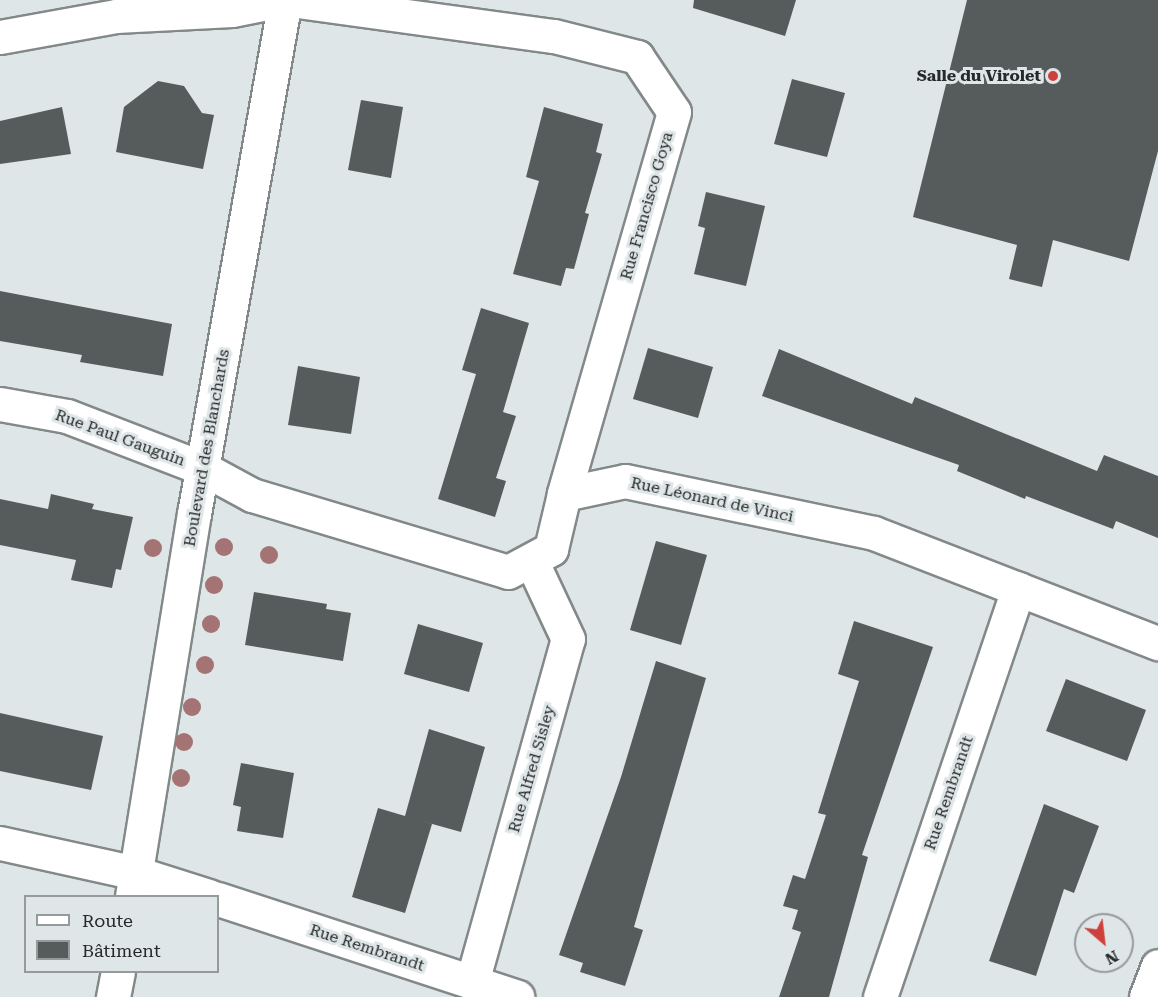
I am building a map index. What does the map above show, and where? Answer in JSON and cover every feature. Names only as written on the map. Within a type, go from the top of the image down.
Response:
[{"type":"street","points":[[0,37],[116,16],[232,10],[284,0]]},
{"type":"street","name":"Boulevard des Blanchards","points":[[134,885],[284,0]]},
{"type":"street","name":"Rue Francisco Goya","points":[[290,0],[554,36],[637,57],[674,112],[564,494]]},
{"type":"street","name":"Rue Paul Gauguin","points":[[0,404],[67,416],[204,469]]},
{"type":"street","points":[[204,469],[252,495],[508,572],[550,549],[564,494]]},
{"type":"street","name":"Rue Léonard de Vinci","points":[[564,494],[625,481],[874,533],[1158,643]]},
{"type":"street","name":"Rue Alfred Sisley","points":[[472,982],[568,639],[531,560]]},
{"type":"street","name":"Rue Rembrandt","points":[[880,997],[1018,589]]},
{"type":"street","points":[[0,843],[134,885],[196,895]]},
{"type":"street","name":"Rue Rembrandt","points":[[219,899],[517,997]]},
{"type":"street","points":[[1146,997],[1158,966]]},
{"type":"street","points":[[114,997],[118,973]]},
{"type":"building","points":[[694,0],[796,0],[785,36],[693,8]]},
{"type":"building","name":"Salle du Virolet","points":[[967,0],[1158,0],[1158,151],[1129,261],[1053,240],[1042,287],[1009,279],[1017,245],[913,217]]},
{"type":"building","points":[[792,79],[845,93],[827,157],[774,144]]},
{"type":"building","points":[[158,81],[184,86],[202,113],[214,115],[203,169],[116,152],[124,107]]},
{"type":"building","points":[[361,100],[403,107],[391,178],[348,170]]},
{"type":"building","points":[[62,107],[71,154],[0,164],[0,121]]},
{"type":"building","points":[[544,107],[603,124],[596,152],[602,154],[585,213],[589,214],[574,269],[566,268],[561,286],[513,274],[539,181],[526,177]]},
{"type":"building","points":[[706,192],[765,206],[746,286],[694,274],[705,228],[698,226]]},
{"type":"building","points":[[0,291],[172,324],[163,376],[80,362],[82,355],[0,341]]},
{"type":"building","points":[[481,308],[529,323],[503,412],[516,416],[496,478],[506,481],[495,517],[438,499],[476,374],[462,370]]},
{"type":"building","points":[[648,348],[713,367],[698,418],[633,399]]},
{"type":"building","points":[[779,349],[912,404],[915,397],[1097,471],[1104,455],[1158,476],[1158,538],[1116,521],[1113,529],[1026,496],[1025,499],[957,471],[959,465],[762,396]]},
{"type":"building","points":[[298,366],[360,377],[351,434],[288,425]]},
{"type":"building","points":[[51,494],[94,504],[92,509],[133,517],[121,570],[116,569],[112,588],[71,580],[76,560],[0,545],[0,499],[48,509]]},
{"type":"building","points":[[656,541],[707,555],[681,645],[630,630]]},
{"type":"building","points":[[254,592],[327,604],[326,609],[351,613],[343,661],[245,645]]},
{"type":"building","points":[[854,621],[933,647],[862,855],[868,857],[829,997],[779,997],[801,932],[792,929],[798,910],[783,906],[793,875],[805,879],[826,815],[818,813],[859,681],[838,674]]},
{"type":"building","points":[[418,624],[483,643],[469,692],[404,674]]},
{"type":"building","points":[[656,661],[706,678],[634,927],[643,930],[625,986],[580,972],[583,963],[559,955],[621,777]]},
{"type":"building","points":[[1066,679],[1146,710],[1127,761],[1046,731]]},
{"type":"building","points":[[0,713],[103,736],[91,790],[0,771]]},
{"type":"building","points":[[429,729],[485,747],[461,832],[418,820],[432,824],[405,913],[352,897],[378,808],[405,816]]},
{"type":"building","points":[[241,763],[294,773],[283,838],[237,831],[241,807],[233,805]]},
{"type":"building","points":[[1044,804],[1099,826],[1074,893],[1064,889],[1036,976],[989,961]]},
{"type":"place","name":"Salle du Virolet","points":[[1053,76]]}]
